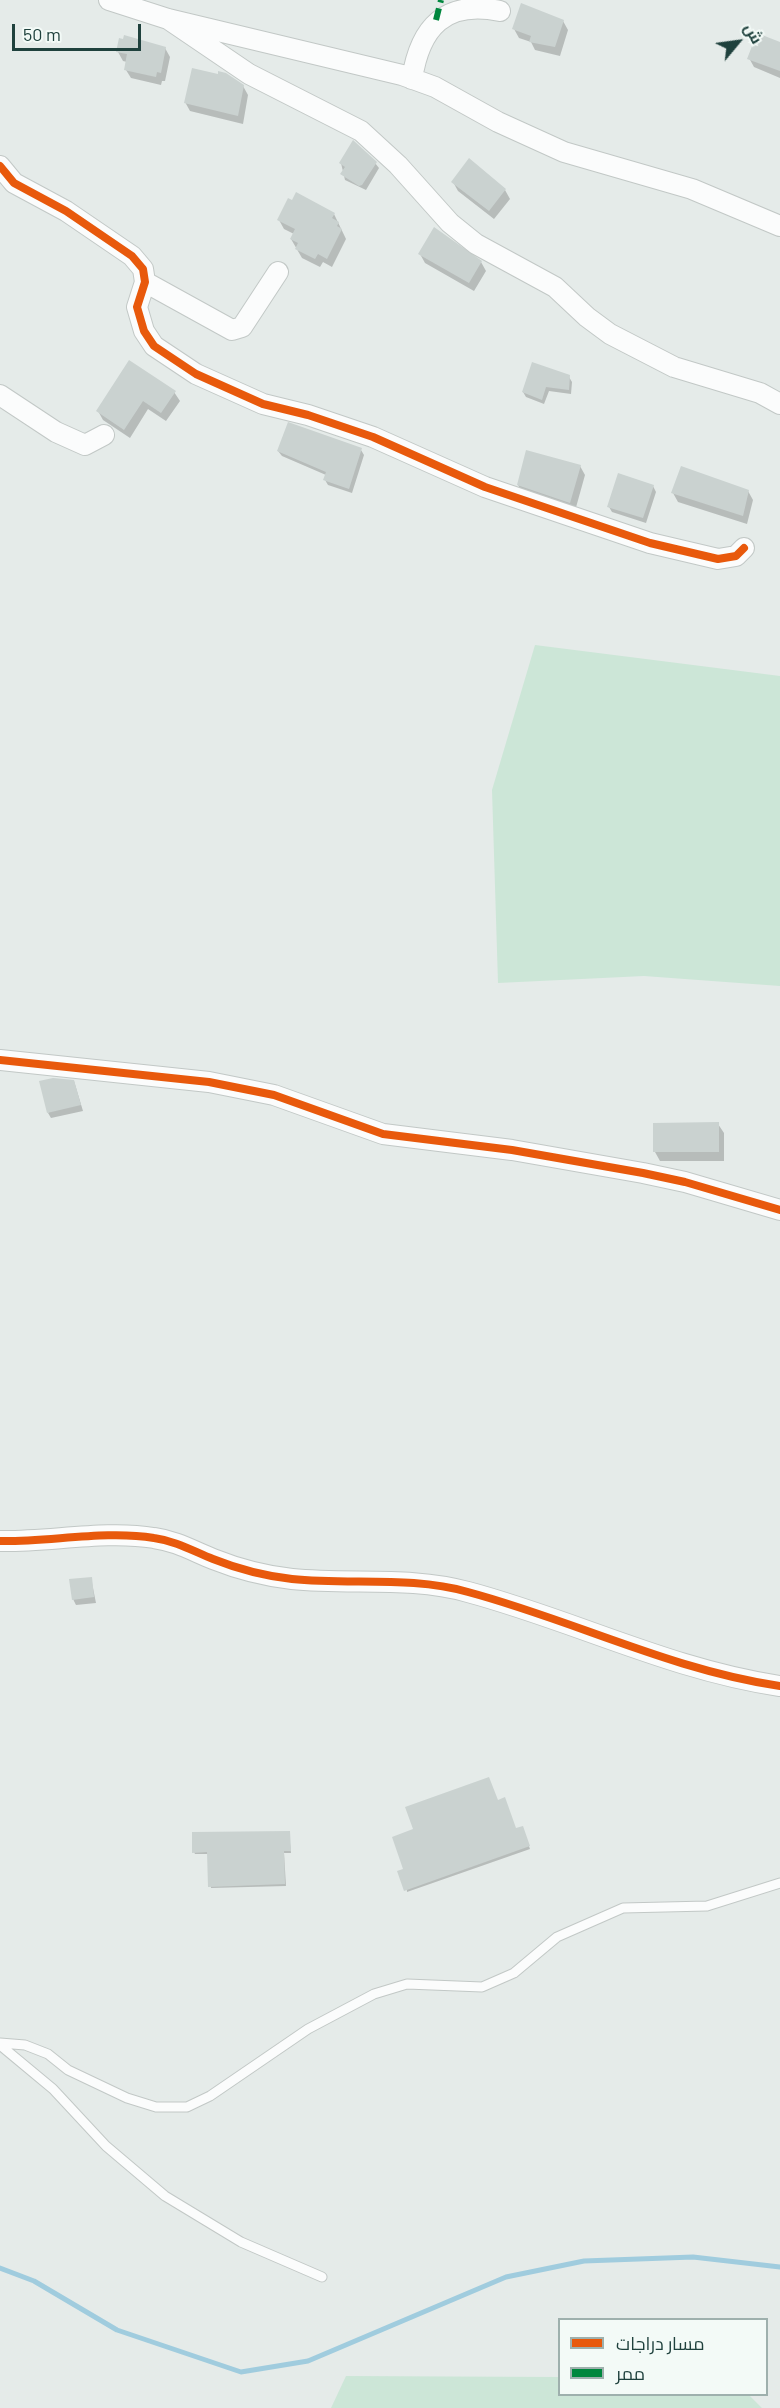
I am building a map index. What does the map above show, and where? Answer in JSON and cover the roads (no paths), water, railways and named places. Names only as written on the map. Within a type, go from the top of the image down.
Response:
[{"type":"street","points":[[110,0],[168,19],[412,79],[435,87],[498,122],[564,152],[692,189],[780,226]]},
{"type":"street","points":[[412,79],[417,56],[436,20],[454,10],[483,6],[500,11]]},
{"type":"street","points":[[168,19],[249,74],[360,131],[398,165],[437,211],[467,237],[555,287],[587,317],[610,334],[674,367],[760,393],[780,404]]},
{"type":"street","points":[[0,166],[14,183],[66,211],[132,256],[143,269],[145,282],[137,307],[138,318],[144,331],[154,346],[196,374],[263,404],[374,437],[484,487],[650,543],[718,559],[736,556],[744,548]]},
{"type":"street","points":[[145,282],[232,330],[242,327],[278,272]]},
{"type":"street","points":[[0,394],[56,432],[85,445],[104,435]]},
{"type":"street","points":[[0,1060],[209,1082],[274,1095],[383,1134],[512,1150],[643,1173],[685,1182],[780,1210]]},
{"type":"street","points":[[0,1541],[152,1538],[179,1543],[211,1559],[246,1571],[291,1579],[366,1583],[416,1581],[467,1592],[659,1657],[740,1680],[780,1686]]},
{"type":"lane","points":[[0,2044],[25,2044],[48,2054],[68,2070],[127,2098],[156,2107],[187,2106],[210,2096],[308,2029],[374,1994],[407,1984],[482,1987],[514,1972],[557,1936],[623,1908],[707,1906],[780,1883]]},
{"type":"lane","points":[[0,2044],[54,2089],[106,2146],[165,2196],[241,2241],[322,2277]]},
{"type":"waterway","points":[[0,2268],[34,2281],[117,2330],[241,2372],[308,2361],[506,2277],[584,2261],[693,2257],[780,2267]]}]
